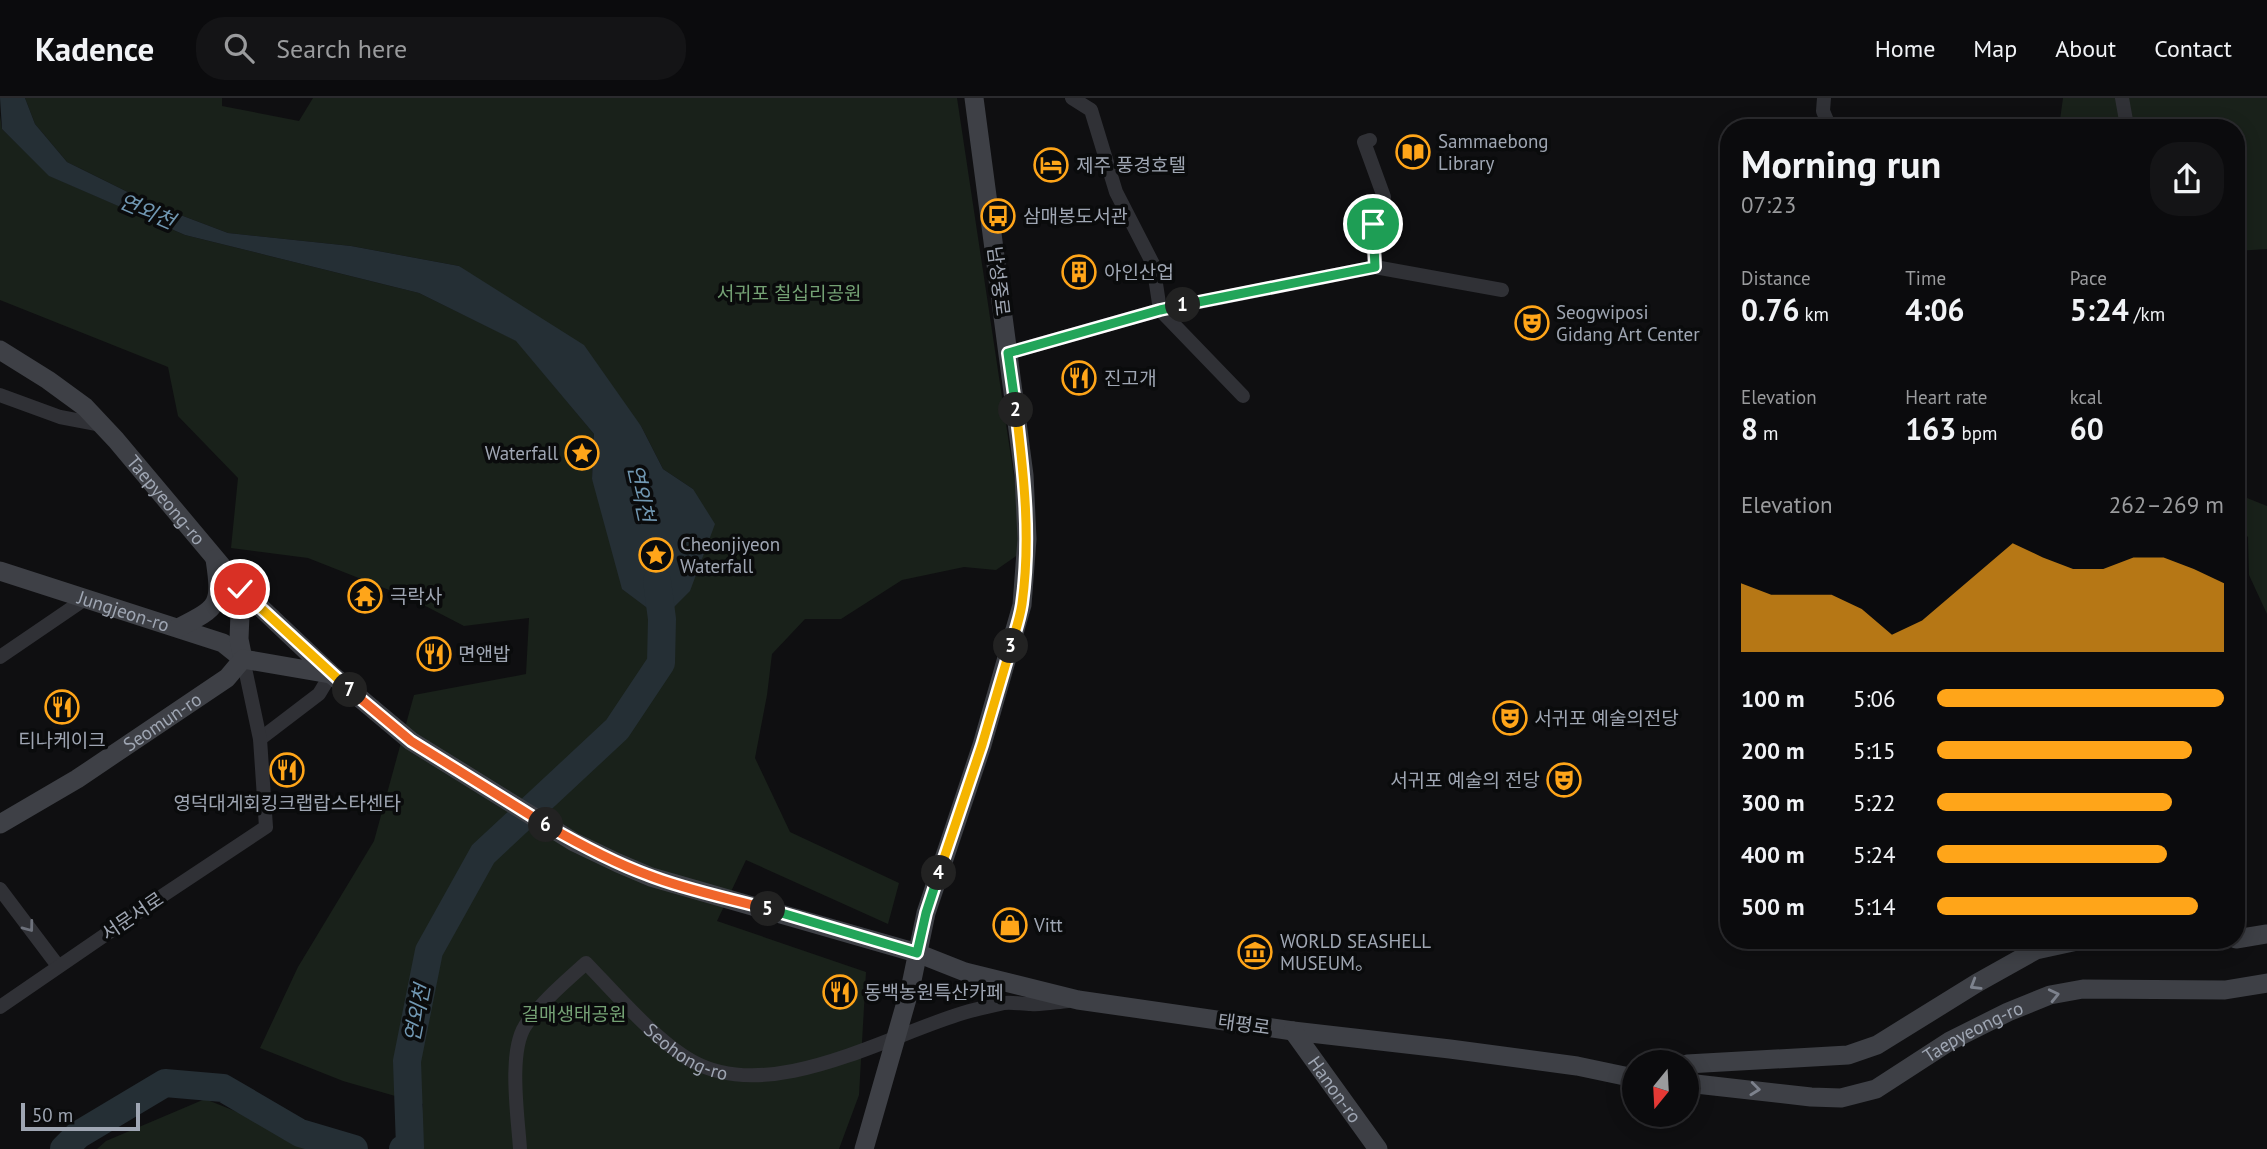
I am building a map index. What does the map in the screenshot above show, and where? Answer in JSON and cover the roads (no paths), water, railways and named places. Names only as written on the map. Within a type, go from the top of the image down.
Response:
[{"type":"street","name":"남성중로","points":[[917,953],[926,913],[986,734],[1022,605],[1027,539],[1024,475],[974,98]]},
{"type":"street","points":[[1824,98],[1823,111],[1826,119]]},
{"type":"street","points":[[2122,98],[2126,119]]},
{"type":"street","points":[[1080,100],[1091,110],[1116,192],[1153,264],[1160,310],[1242,396]]},
{"type":"street","points":[[1370,140],[1364,142],[1384,197],[1373,224],[1375,267]]},
{"type":"street","points":[[1008,353],[1160,310],[1375,267],[1502,290]]},
{"type":"street","name":"Taepyeong-ro","points":[[0,350],[74,398],[104,426],[240,589],[331,674],[411,741],[574,842],[651,877],[917,953]]},
{"type":"street","points":[[0,395],[60,417],[104,426]]},
{"type":"street","points":[[178,628],[203,615],[216,601],[219,590],[215,558]]},
{"type":"street","name":"Jungjeon-ro","points":[[0,571],[223,643],[243,659]]},
{"type":"street","points":[[240,589],[239,639],[243,659],[260,739],[319,694],[331,674],[243,659]]},
{"type":"street","points":[[0,657],[85,599]]},
{"type":"street","name":"Seomun-ro","points":[[0,824],[77,779],[227,678],[243,659]]},
{"type":"street","name":"서문서로","points":[[0,1007],[266,827],[260,739]]},
{"type":"street","points":[[0,889],[58,966]]},
{"type":"street","points":[[2245,938],[2267,934]]},
{"type":"street","name":"Taepyeong-ro","points":[[1699,1063],[1848,1055],[1877,1045],[2041,949]]},
{"type":"street","points":[[864,1149],[917,953]]},
{"type":"street","name":"태평로","points":[[917,953],[965,972],[1078,1000],[1293,1031],[1577,1066]]},
{"type":"street","name":"Seohong-ro","points":[[520,1149],[516,1061],[521,1035],[526,1024],[552,994],[586,963],[675,1050],[693,1062],[713,1070],[740,1076],[767,1075],[821,1063],[896,1038]]},
{"type":"street","name":"Taepyeong-ro","points":[[1699,1084],[1841,1098],[1876,1089],[1950,1041],[2008,1012],[2050,995],[2083,989],[2225,990],[2267,983]]},
{"type":"street","points":[[896,1038],[962,1013],[1007,1003],[1034,1004],[1078,1000]]},
{"type":"street","name":"Hanon-ro","points":[[1293,1031],[1378,1149]]},
{"type":"street","points":[[1577,1066],[1622,1066]]},
{"type":"street","points":[[1577,1066],[1622,1075]]},
{"type":"water","points":[[0,98],[25,98],[35,124],[67,162],[154,205],[228,233],[351,246],[459,266],[584,345],[641,426],[663,469],[693,489],[715,524],[690,591],[662,619],[622,589],[592,479],[594,434],[516,341],[419,293],[185,235],[49,176],[2,129]]},
{"type":"waterway","name":"연외천","points":[[403,1149],[410,1147],[407,1061],[429,951],[483,854],[617,729],[661,663],[662,619],[657,581]]},
{"type":"waterway","name":"연외천","points":[[64,1149],[78,1135],[165,1083],[223,1088],[300,1133],[354,1149]]},
{"type":"place","name":"Sammaebong Library","points":[[1413,152]]},
{"type":"place","name":"제주 풍경호텔","points":[[1051,165]]},
{"type":"place","name":"삼매봉도서관","points":[[998,216]]},
{"type":"place","name":"아인산업","points":[[1079,272]]},
{"type":"place","name":"Seogwiposi Gidang Art Center","points":[[1532,323]]},
{"type":"place","name":"진고개","points":[[1079,378]]},
{"type":"place","name":"Waterfall","points":[[582,453]]},
{"type":"place","name":"Cheonjiyeon Waterfall","points":[[656,555]]},
{"type":"place","name":"극락사","points":[[365,596]]},
{"type":"place","name":"면앤밥","points":[[434,654]]},
{"type":"place","name":"티나케이크","points":[[62,707]]},
{"type":"place","name":"서귀포 예술의전당","points":[[1510,718]]},
{"type":"place","name":"영덕대게회킹크랩랍스타센타","points":[[287,770]]},
{"type":"place","name":"서귀포 예술의 전당","points":[[1564,780]]},
{"type":"place","name":"Vitt","points":[[1010,925]]},
{"type":"place","name":"WORLD SEASHELL MUSEUM。","points":[[1255,952]]},
{"type":"place","name":"동백농원특산카페","points":[[840,992]]},
{"type":"park label","name":"서귀포 칠십리공원","points":[[789,293]]},
{"type":"park label","name":"걸매생태공원","points":[[574,1014]]}]
